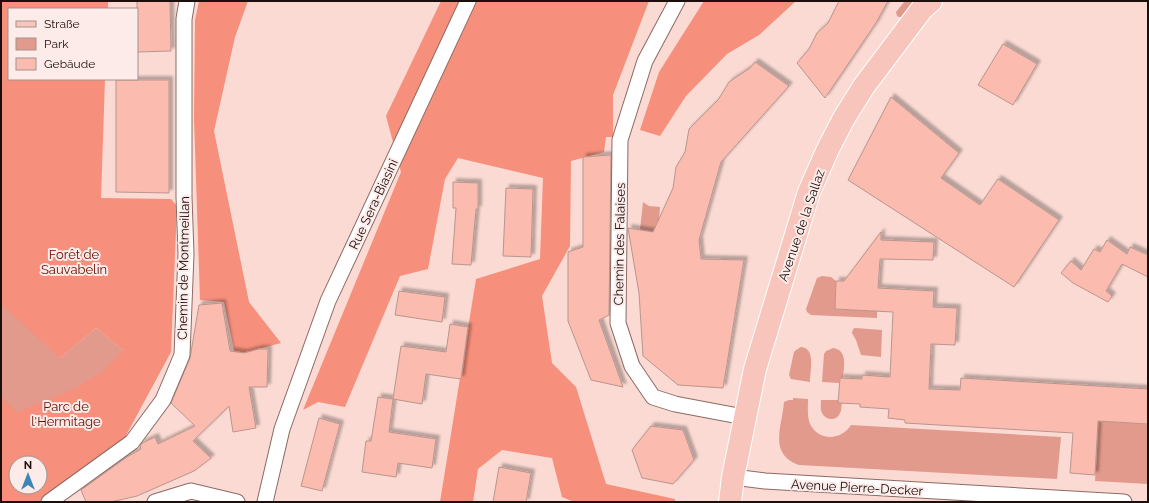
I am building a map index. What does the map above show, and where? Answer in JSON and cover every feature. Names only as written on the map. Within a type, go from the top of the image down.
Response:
[{"type":"main road","name":"Avenue de la Sallaz","points":[[730,502],[744,416],[755,369],[809,192],[828,149],[844,118],[864,86],[930,1]]},
{"type":"street","name":"Chemin de Montmeillan","points":[[49,502],[132,442],[163,400],[182,355],[186,254],[184,197],[184,19],[187,1]]},
{"type":"street","name":"Rue Sera-Biasini","points":[[265,502],[282,429],[328,301],[468,1]]},
{"type":"street","name":"Chemin des Falaises","points":[[677,1],[645,61],[620,140],[618,323],[632,366],[653,397],[675,404],[744,416]]},
{"type":"street","name":"Avenue Pierre-Decker","points":[[733,477],[788,483],[1124,502]]},
{"type":"street","points":[[155,502],[191,491],[237,502]]},
{"type":"green space","name":"Forêt de Sauvabelin","points":[[1,1],[108,1],[108,8],[8,8],[8,80],[105,80],[101,198],[171,199],[177,206],[171,352],[123,441],[40,502],[1,502],[1,397],[17,412],[76,388],[105,370],[123,350],[96,328],[60,358],[1,304]]},
{"type":"green space","points":[[199,1],[248,1],[235,37],[214,131],[249,302],[281,343],[235,355],[224,302],[200,300],[194,118],[195,20]]},
{"type":"green space","points":[[441,1],[649,1],[613,95],[613,137],[606,137],[604,152],[571,161],[570,246],[542,296],[552,363],[576,387],[606,484],[675,499],[675,502],[574,502],[562,497],[552,458],[502,450],[478,469],[473,502],[440,502],[476,279],[540,259],[543,178],[458,158],[445,179],[428,269],[400,276],[345,407],[318,402],[303,410],[401,172],[386,116]]},
{"type":"green space","points":[[704,1],[796,1],[759,35],[727,54],[686,96],[660,136],[640,130],[659,72]]},
{"type":"green space","points":[[905,1],[916,1],[902,17],[899,17],[897,16],[896,12]]},
{"type":"green space","points":[[643,202],[649,206],[660,207],[658,233],[640,230]]},
{"type":"green space","name":"Parc de l'Hermitage","points":[[1,236],[60,358],[96,328],[123,350],[48,487],[48,455],[8,455],[8,495],[44,495],[40,502],[1,502]]},
{"type":"green space","points":[[822,276],[831,277],[836,281],[835,309],[877,311],[877,318],[811,315],[807,312],[806,309],[817,278]]},
{"type":"green space","points":[[853,329],[882,330],[881,357],[861,355],[852,333]]},
{"type":"green space","points":[[801,347],[806,348],[809,351],[811,361],[810,382],[791,379],[789,375],[794,352]]},
{"type":"green space","points":[[833,348],[838,349],[843,355],[843,378],[840,378],[839,383],[822,382],[824,354],[826,351]]},
{"type":"green space","points":[[793,398],[808,399],[808,415],[810,424],[819,434],[830,437],[842,434],[851,425],[1061,437],[1057,479],[799,465],[789,460],[783,454],[779,439],[784,402],[793,400]]},
{"type":"green space","points":[[821,400],[839,400],[842,403],[839,416],[834,419],[826,418],[821,410]]},
{"type":"green space","points":[[1098,421],[1148,424],[1148,484],[1095,481]]},
{"type":"building","points":[[137,1],[170,1],[171,51],[138,52]]},
{"type":"building","points":[[839,1],[888,1],[876,23],[825,98],[797,63],[809,49],[817,33],[828,23]]},
{"type":"building","points":[[1003,44],[1037,64],[1013,105],[978,85]]},
{"type":"building","points":[[755,62],[789,86],[721,162],[699,240],[701,259],[744,260],[723,388],[678,385],[643,356],[639,293],[628,228],[653,232],[673,188],[676,167],[685,152],[689,129],[718,100],[729,82],[750,68]]},
{"type":"building","points":[[116,80],[169,80],[169,193],[116,192]]},
{"type":"building","points":[[891,97],[959,153],[941,178],[980,205],[998,179],[1059,220],[1014,287],[848,180]]},
{"type":"building","points":[[611,155],[609,315],[599,320],[623,387],[591,380],[568,321],[568,252],[583,247],[583,157]]},
{"type":"building","points":[[453,182],[478,183],[478,209],[476,209],[471,265],[452,264],[456,208],[453,208]]},
{"type":"building","points":[[506,188],[533,189],[531,257],[503,256]]},
{"type":"building","points":[[881,232],[881,240],[934,242],[933,260],[880,259],[878,288],[934,291],[933,307],[957,308],[955,345],[931,344],[929,389],[960,390],[961,378],[1148,389],[1148,424],[1098,421],[1095,475],[1070,473],[1073,433],[905,423],[905,420],[888,418],[889,409],[860,407],[860,404],[838,403],[840,378],[862,379],[862,375],[890,377],[893,312],[835,309],[836,281],[844,281]]},
{"type":"building","points":[[1107,240],[1127,254],[1130,247],[1148,255],[1148,277],[1122,264],[1106,291],[1112,296],[1108,302],[1073,283],[1061,273],[1071,261],[1081,270],[1094,249],[1100,252]]},
{"type":"building","points":[[399,291],[445,297],[442,322],[395,315]]},
{"type":"building","points":[[222,303],[230,351],[244,353],[259,349],[268,349],[267,387],[249,387],[256,428],[233,432],[229,406],[193,441],[211,458],[194,471],[137,496],[111,502],[86,502],[81,490],[127,457],[141,449],[140,446],[142,443],[155,437],[158,444],[195,426],[171,403],[190,358],[199,305]]},
{"type":"building","points":[[450,324],[468,327],[461,379],[426,374],[422,404],[393,399],[401,346],[446,352]]},
{"type":"building","points":[[378,397],[393,399],[389,432],[436,439],[432,468],[398,463],[396,477],[362,472],[366,441],[371,441]]},
{"type":"building","points":[[319,418],[340,424],[322,491],[301,486]]},
{"type":"building","points":[[651,426],[683,430],[694,460],[673,484],[642,478],[632,450]]},
{"type":"building","points":[[499,467],[531,473],[526,502],[493,502]]}]
